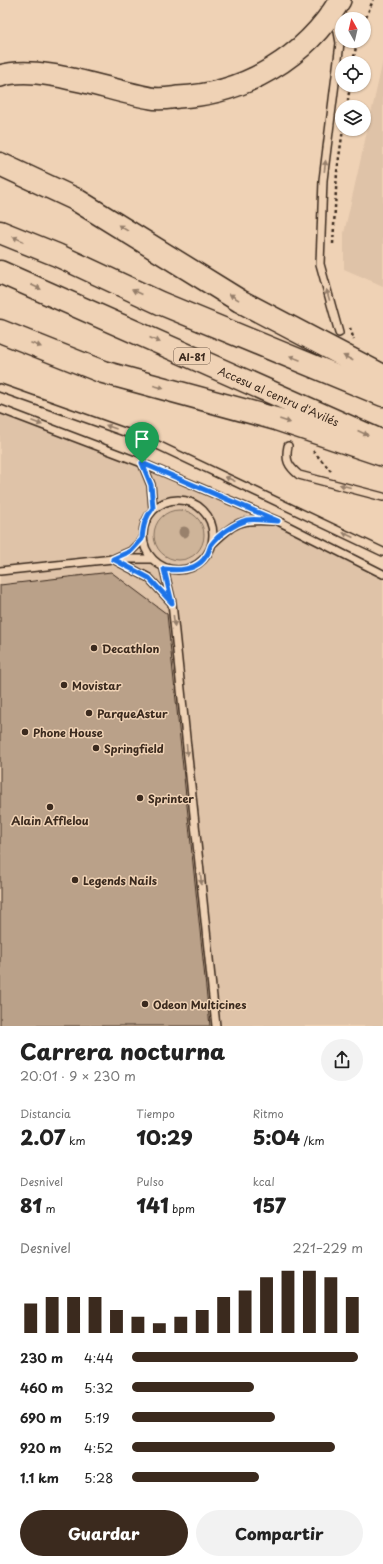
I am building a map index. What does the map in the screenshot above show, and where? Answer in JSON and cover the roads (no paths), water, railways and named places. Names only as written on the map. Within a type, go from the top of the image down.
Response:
[{"type":"highway","points":[[0,164],[76,199],[240,301],[383,376]]},
{"type":"highway","points":[[0,232],[57,255],[160,303],[383,395]]},
{"type":"highway","name":"Accesu al centru d'Avilés","points":[[0,272],[383,442]]},
{"type":"highway","points":[[0,331],[103,372],[276,419],[383,456]]},
{"type":"main road","points":[[0,76],[35,72],[153,99],[193,97],[231,89],[267,72],[294,54],[317,34],[337,5]]},
{"type":"lane","points":[[337,5],[340,42],[323,180],[320,264],[339,332]]},
{"type":"lane","points":[[0,388],[147,440],[383,552]]},
{"type":"lane","points":[[0,409],[142,463],[278,521],[383,574]]},
{"type":"lane","points":[[288,446],[286,456],[289,466],[298,475],[383,497]]},
{"type":"lane","points":[[142,463],[151,485],[153,508]]},
{"type":"lane","points":[[113,559],[131,551],[142,539],[145,522],[153,508],[174,500],[187,500],[199,505],[210,521],[213,532],[212,544],[206,557],[189,569],[176,571],[164,569],[151,559],[142,539]]},
{"type":"lane","points":[[212,544],[231,526],[248,520],[278,521]]},
{"type":"lane","points":[[113,559],[149,578],[172,603]]},
{"type":"lane","points":[[0,571],[113,559],[151,559]]},
{"type":"lane","points":[[164,569],[172,603],[216,1026]]},
{"type":"place","name":"Decathlon","points":[[94,648]]},
{"type":"place","name":"Movistar","points":[[64,685]]},
{"type":"place","name":"ParqueAstur","points":[[89,713]]},
{"type":"place","name":"Phone House","points":[[25,732]]},
{"type":"place","name":"Springfield","points":[[96,748]]},
{"type":"place","name":"Sprinter","points":[[140,798]]},
{"type":"place","name":"Alain Afflelou","points":[[50,807]]},
{"type":"place","name":"Legends Nails","points":[[75,880]]},
{"type":"place","name":"Odeon Multicines","points":[[145,1004]]}]
